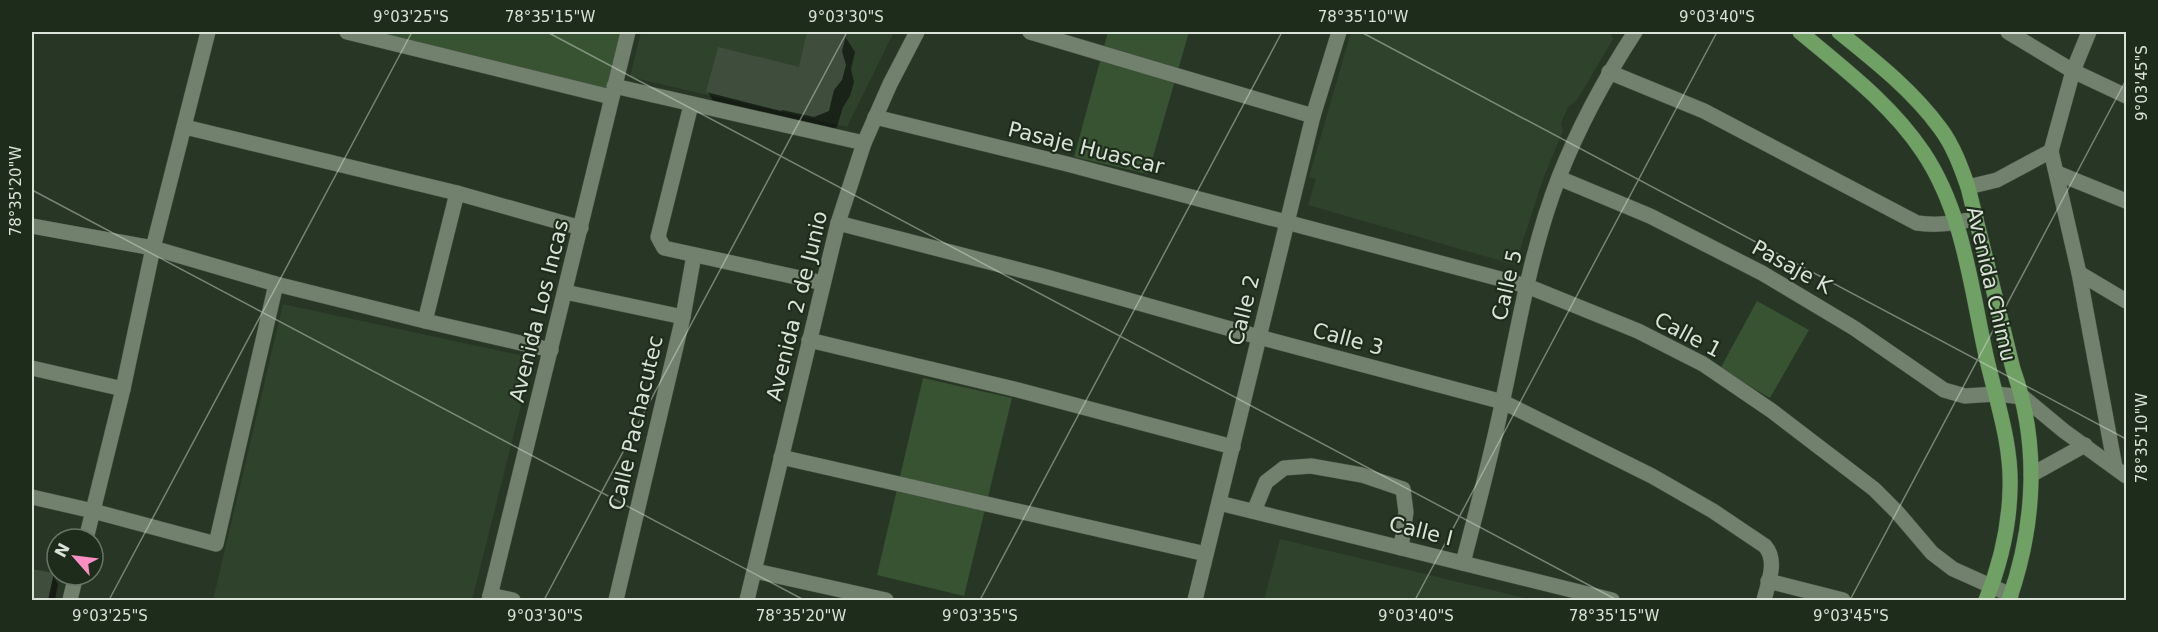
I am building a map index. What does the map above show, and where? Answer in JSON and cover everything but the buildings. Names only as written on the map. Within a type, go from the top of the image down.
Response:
[{"type":"main road","name":"Avenida Chimu","points":[[1800,32],[1901,122],[1923,152],[1953,207],[2008,447],[2010,490],[2006,539],[1989,594]]},
{"type":"main road","name":"Avenida Chimu","points":[[1839,32],[1889,73],[1941,128],[1959,162],[1968,187],[2013,369],[2024,397],[2032,461],[2030,511],[2021,566],[2010,598]]},
{"type":"street","points":[[89,527],[123,388],[153,248],[208,32]]},
{"type":"street","points":[[347,32],[613,91],[691,105],[864,143]]},
{"type":"street","name":"Avenida Los Incas","points":[[490,598],[628,32]]},
{"type":"street","name":"Avenida 2 de Junio","points":[[747,600],[838,223],[864,143],[917,32]]},
{"type":"street","points":[[1030,32],[1313,116]]},
{"type":"street","name":"Calle 2","points":[[1195,600],[1313,116],[1339,32]]},
{"type":"street","name":"Calle 5","points":[[1463,563],[1503,402],[1527,286],[1559,178],[1609,72],[1635,32]]},
{"type":"street","points":[[2008,32],[2073,71],[2127,96]]},
{"type":"street","points":[[2089,32],[2073,71],[2051,151],[2121,472]]},
{"type":"street","points":[[1609,72],[1712,115],[1917,223],[1937,226],[1957,224],[1976,218]]},
{"type":"street","points":[[691,105],[658,237],[664,248],[823,283]]},
{"type":"street","name":"Pasaje Huascar","points":[[875,117],[1067,164],[1287,222]]},
{"type":"street","points":[[185,127],[458,194],[580,228]]},
{"type":"street","points":[[1968,187],[1997,180],[2051,151]]},
{"type":"street","points":[[2057,173],[2127,201]]},
{"type":"street","name":"Pasaje K","points":[[1559,178],[1650,216],[1762,273],[1854,327],[1944,390],[1965,396],[1996,394],[2024,397]]},
{"type":"street","points":[[424,321],[458,194]]},
{"type":"street","name":"Calle 1","points":[[1287,222],[1527,286],[1638,332],[1703,364],[1772,411],[1874,489],[1898,512],[1932,553],[1989,594],[2010,598]]},
{"type":"street","name":"Calle 3","points":[[838,223],[1043,276],[1503,402],[1652,476],[1713,511],[1765,546],[1771,552],[1772,561],[1764,600]]},
{"type":"street","points":[[32,226],[153,248],[276,284],[551,350]]},
{"type":"street","name":"Calle Pachacutec","points":[[616,600],[683,317],[694,255]]},
{"type":"street","points":[[2079,273],[2127,301]]},
{"type":"street","points":[[32,497],[216,544],[276,284]]},
{"type":"street","points":[[564,291],[683,317]]},
{"type":"street","points":[[809,340],[1017,390],[1233,447]]},
{"type":"street","points":[[32,368],[123,388]]},
{"type":"street","points":[[2024,397],[2121,472]]},
{"type":"street","points":[[2031,475],[2085,446]]},
{"type":"street","points":[[781,457],[1206,554]]},
{"type":"street","points":[[1254,512],[1266,482],[1284,468],[1311,466],[1362,475],[1403,489],[1406,512],[1401,548]]},
{"type":"street","name":"Calle I","points":[[1219,503],[1612,600]]},
{"type":"street","points":[[755,571],[886,600]]},
{"type":"street","points":[[1768,581],[1843,600]]},
{"type":"street","points":[[490,598],[513,600]]},
{"type":"shaded area","points":[[347,32],[628,32],[611,97]]},
{"type":"shaded area","points":[[641,32],[894,32],[847,127],[630,77]]},
{"type":"shaded area","points":[[1108,32],[1189,32],[1148,174],[1074,157]]},
{"type":"shaded area","points":[[1351,32],[1610,32],[1613,39],[1577,100],[1568,107],[1561,123],[1563,131],[1544,176],[1515,265],[1308,205],[1316,179],[1309,177]]},
{"type":"shaded area","points":[[1757,301],[1809,330],[1770,398],[1720,369]]},
{"type":"shaded area","points":[[283,304],[533,358],[472,600],[213,600]]},
{"type":"shaded area","points":[[923,378],[1012,398],[964,596],[877,575]]},
{"type":"shaded area","points":[[1280,539],[1533,600],[1264,600]]}]
